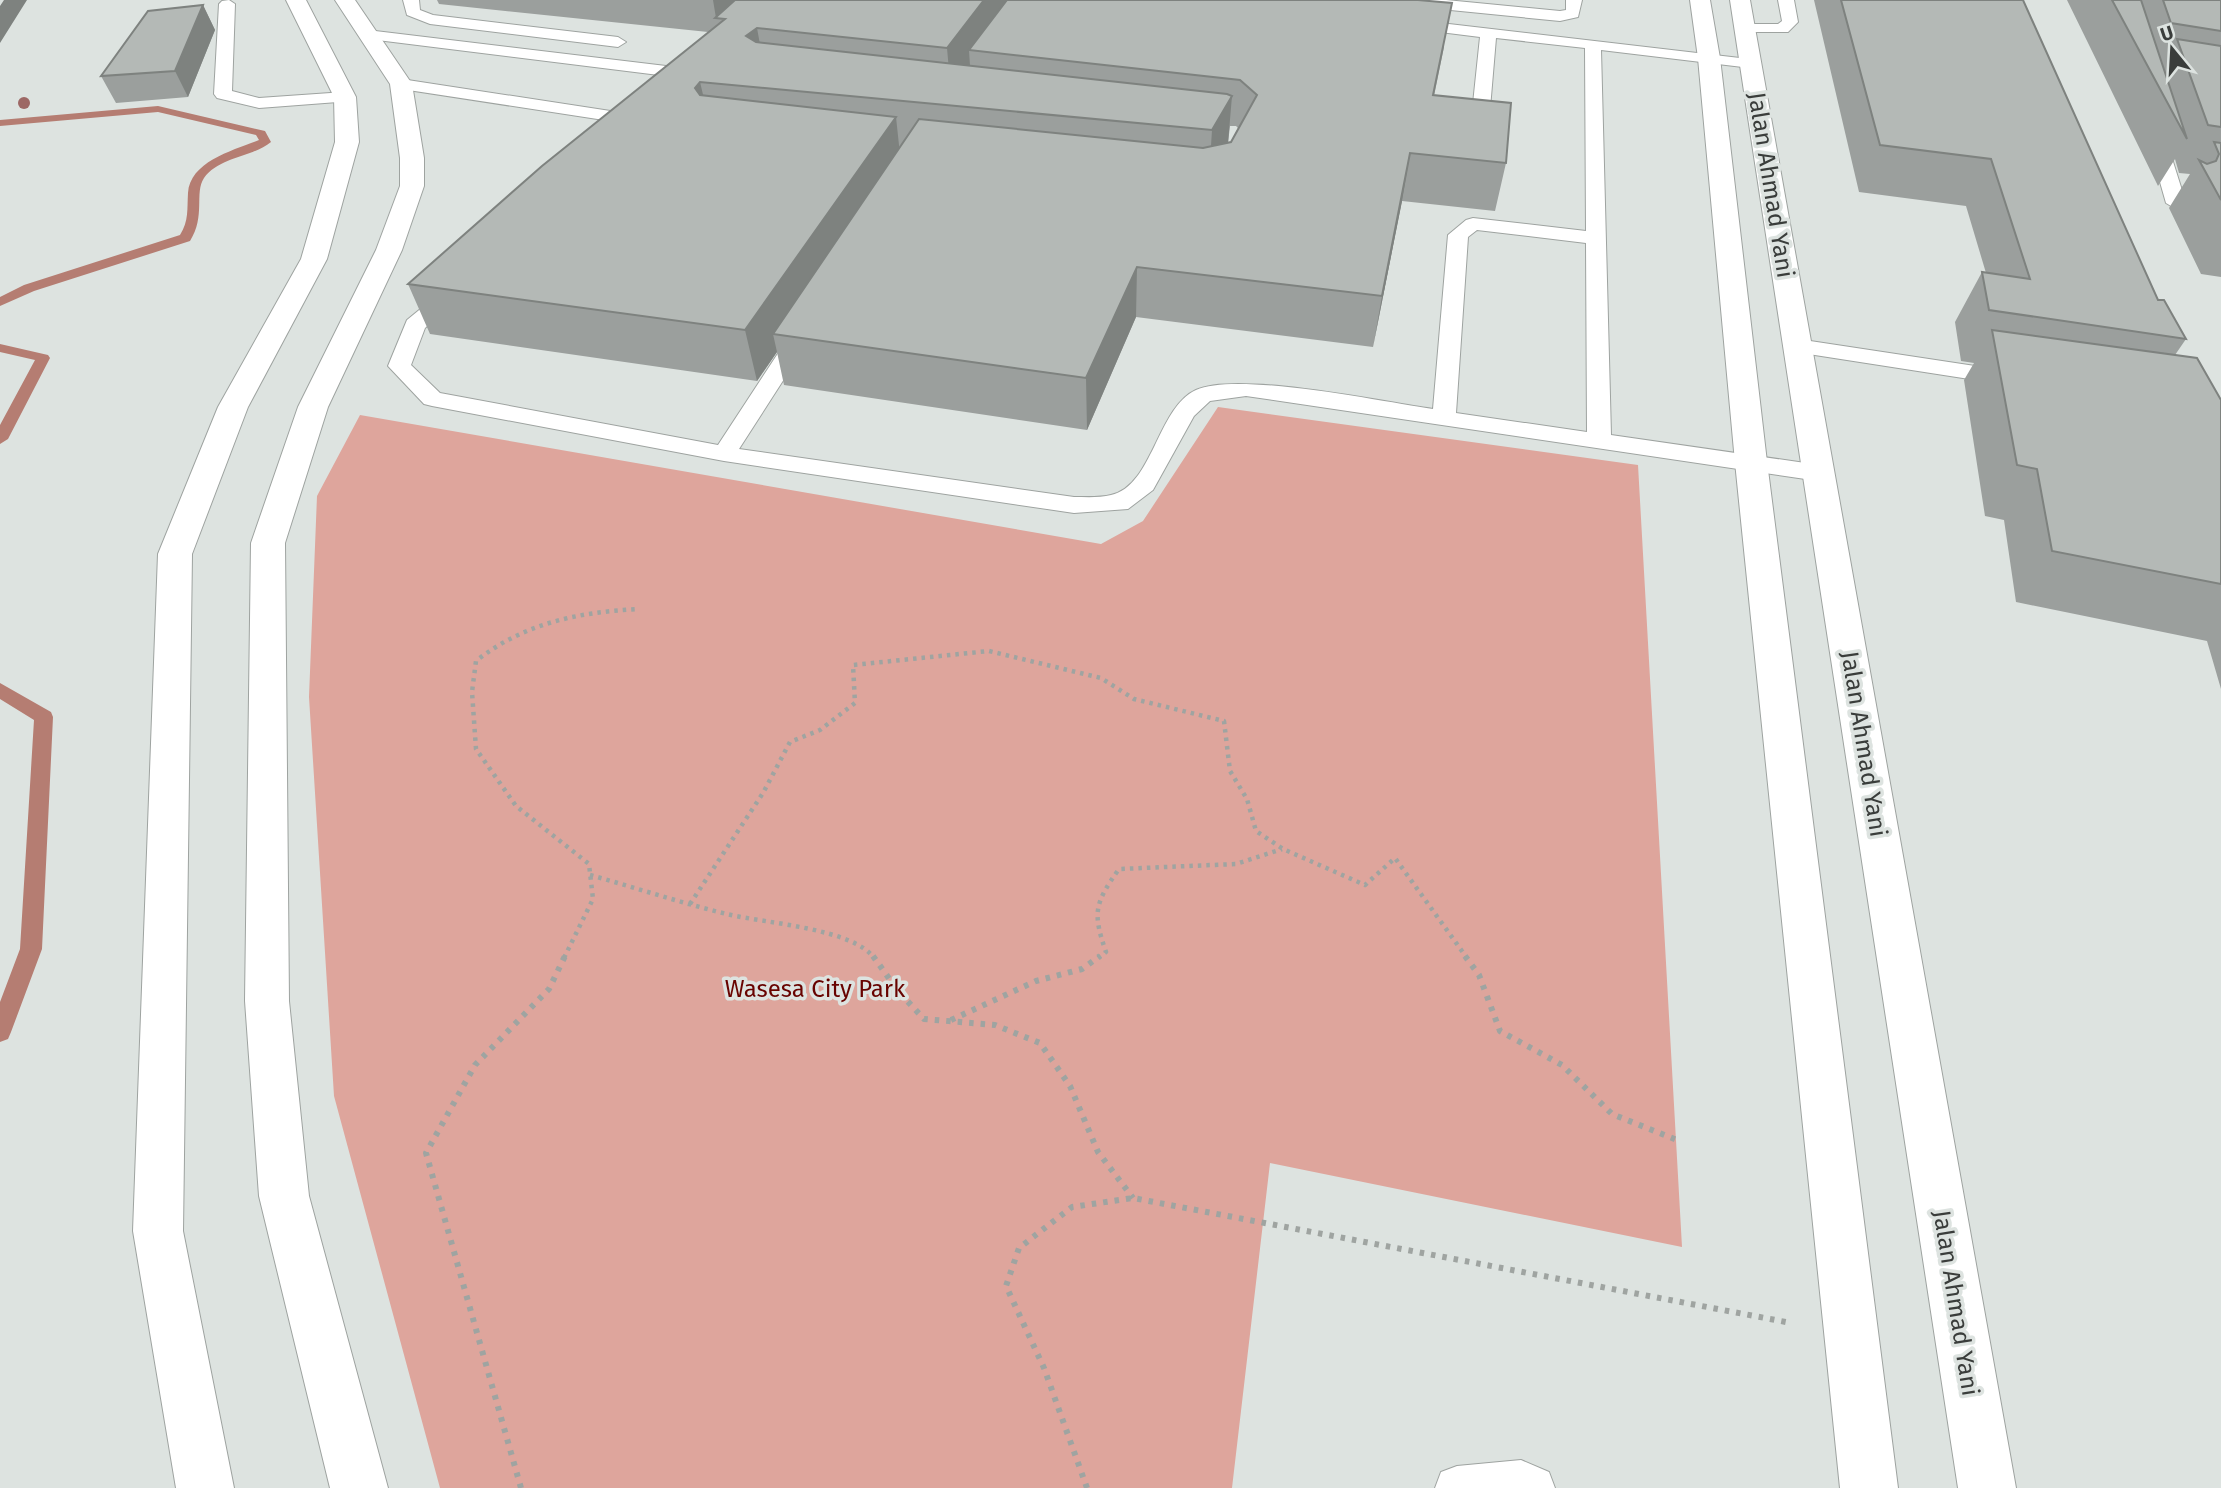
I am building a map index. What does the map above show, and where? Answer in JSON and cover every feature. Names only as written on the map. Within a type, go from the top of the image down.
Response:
[{"type":"street","points":[[205,1488],[158,1231],[175,554],[233,407],[314,259],[346,118],[296,0]]},
{"type":"street","points":[[345,0],[401,84],[407,119],[412,186],[390,250],[313,407],[268,543],[267,1001],[284,1196],[359,1488]]},
{"type":"street","name":"Jalan Ahmad Yani","points":[[1700,0],[1709,58],[1751,462],[1870,1488]]},
{"type":"street","name":"Jalan Ahmad Yani","points":[[1745,31],[1987,1488]]},
{"type":"lane","points":[[411,0],[411,12],[430,19],[618,42]]},
{"type":"lane","points":[[1400,0],[1560,16],[1573,14],[1574,0]]},
{"type":"lane","points":[[1392,23],[1709,58],[1745,31],[1782,29],[1790,22],[1786,0]]},
{"type":"lane","points":[[227,4],[223,94],[346,118]]},
{"type":"lane","points":[[1479,132],[1488,34]]},
{"type":"lane","points":[[367,35],[691,74]]},
{"type":"lane","points":[[1593,44],[1599,440]]},
{"type":"lane","points":[[674,93],[710,56]]},
{"type":"lane","points":[[401,84],[652,117],[627,139]]},
{"type":"lane","points":[[2149,113],[2176,203]]},
{"type":"lane","points":[[2169,179],[2195,183]]},
{"type":"lane","points":[[1444,417],[1458,235],[1473,224],[1596,238]]},
{"type":"lane","points":[[465,281],[415,325],[399,366],[432,399],[724,454],[1074,505],[1119,503],[1144,485],[1184,412],[1203,395],[1245,389],[1819,473]]},
{"type":"lane","points":[[724,454],[813,317]]},
{"type":"lane","points":[[1797,346],[2035,382]]},
{"type":"lane","points":[[1457,1488],[1521,1482],[1533,1488]]},
{"type":"path","points":[[521,1488],[426,1153],[475,1065],[549,989],[593,899],[589,864],[516,806],[476,749],[472,692],[476,661],[495,644],[545,622],[603,610],[639,609]]},
{"type":"path","points":[[691,904],[763,793],[790,742],[820,730],[855,704],[853,665],[989,651],[1101,678],[1134,699],[1224,722],[1230,771],[1247,799],[1256,831],[1283,849],[1365,885],[1395,858],[1479,975],[1500,1031],[1562,1065],[1612,1114],[1677,1140]]},
{"type":"path","points":[[950,1021],[1036,981],[1082,968],[1106,952],[1094,920],[1098,897],[1119,869],[1236,864],[1283,849]]},
{"type":"path","points":[[590,874],[732,915],[813,929],[868,949],[898,991],[924,1019],[995,1025],[1040,1043],[1070,1086],[1098,1152],[1133,1198]]},
{"type":"path","points":[[1087,1488],[1044,1368],[1006,1286],[1019,1248],[1072,1207],[1133,1198],[1852,1334]]},
{"type":"green space","name":"Wasesa City Park","points":[[1218,407],[1638,465],[1682,1247],[1270,1163],[1232,1488],[440,1488],[334,1096],[309,697],[317,496],[360,415],[1101,544],[1143,521]]},
{"type":"building","points":[[735,0],[984,0],[947,48],[757,28],[746,36],[756,42],[1232,96],[1212,130],[700,82],[695,88],[700,95],[896,117],[745,330],[408,284],[542,166],[725,19],[715,18]]},
{"type":"building","points":[[1007,0],[1418,0],[1452,3],[1433,95],[1511,103],[1506,163],[1410,153],[1382,296],[1137,267],[1086,378],[773,334],[919,119],[1203,148],[1231,142],[1257,95],[1240,80],[969,50]]},
{"type":"building","points":[[1841,0],[2023,0],[2158,300],[2164,300],[2186,339],[1989,310],[1982,272],[2030,279],[1991,159],[1880,145]]},
{"type":"building","points":[[2112,0],[2141,0],[2187,139]]},
{"type":"building","points":[[2163,0],[2221,0],[2221,31],[2171,23]]},
{"type":"building","points":[[203,5],[175,71],[101,76],[148,11]]},
{"type":"building","points":[[2177,39],[2221,46],[2221,127],[2208,125]]},
{"type":"building","points":[[2214,142],[2221,143],[2221,200],[2199,160],[2207,164],[2216,161],[2219,154]]},
{"type":"building","points":[[1992,330],[2197,358],[2221,400],[2221,584],[2052,551],[2037,469],[2017,465]]},
{"type":"waterway","points":[[0,123],[158,109],[261,133],[265,142],[228,157],[202,174],[195,187],[193,221],[185,238],[29,288],[0,302]]},
{"type":"waterway","points":[[0,348],[43,358],[0,439]]},
{"type":"waterway","points":[[0,690],[44,717],[31,949],[0,1032]]}]
